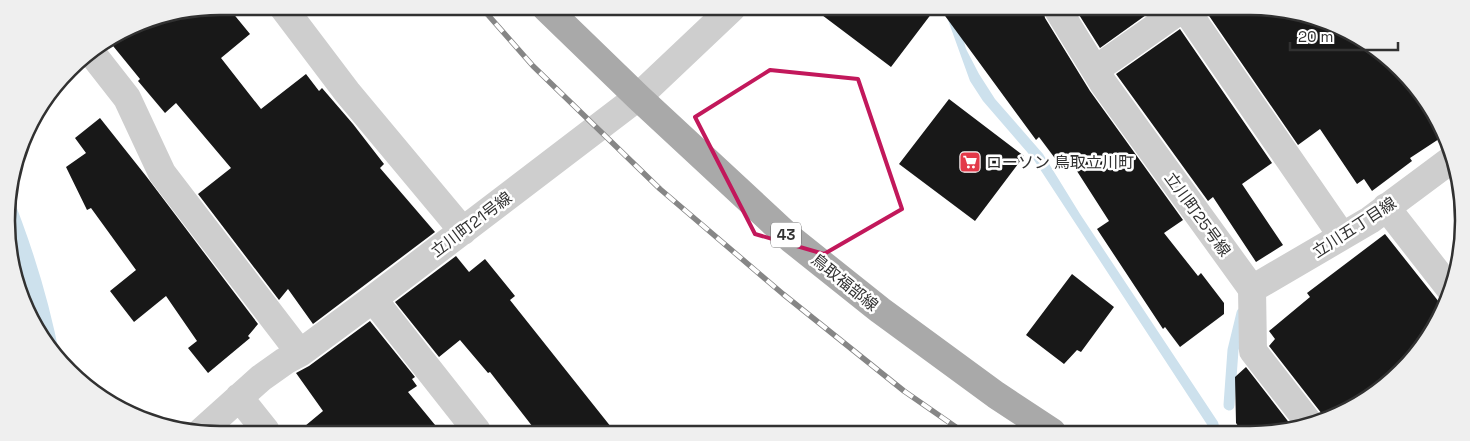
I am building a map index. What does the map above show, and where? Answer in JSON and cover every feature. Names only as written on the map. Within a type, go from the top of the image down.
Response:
[{"type":"main road","name":"鳥取福部線","points":[[553,15],[638,97],[798,245],[880,310],[996,395],[1043,426]]},
{"type":"street","points":[[289,15],[347,92],[463,231]]},
{"type":"street","name":"立川町21号線","points":[[208,426],[285,361],[300,353],[373,300],[638,97],[725,15]]},
{"type":"street","name":"立川町25号線","points":[[1061,15],[1095,70],[1252,289]]},
{"type":"street","points":[[1095,70],[1173,15]]},
{"type":"street","points":[[1189,15],[1342,236]]},
{"type":"street","points":[[95,57],[127,98],[162,172],[300,353]]},
{"type":"street","name":"立川五丁目線","points":[[1252,289],[1370,220],[1447,163]]},
{"type":"street","points":[[1386,207],[1445,283]]},
{"type":"street","points":[[1252,289],[1253,351],[1305,418]]},
{"type":"street","points":[[373,300],[473,426]]},
{"type":"street","points":[[240,397],[262,426]]},
{"type":"highlighted area","points":[[770,70],[858,79],[902,209],[824,254],[755,234],[695,117]]},
{"type":"water","points":[[946,15],[951,15],[959,22],[966,49],[995,99],[1043,154],[1080,214],[1219,426],[1208,426],[1034,160],[983,101],[970,81]]},
{"type":"water","points":[[15,204],[39,271],[58,347],[36,311],[22,274],[15,234]]},
{"type":"building","points":[[207,15],[234,15],[250,34],[221,58],[261,109],[306,74],[319,91],[322,88],[353,124],[384,164],[380,168],[435,232],[313,324],[288,289],[279,300],[198,194],[231,168],[176,103],[165,113],[138,81],[140,79],[113,46],[130,36],[167,22]]},
{"type":"building","points":[[822,15],[930,15],[891,67]]},
{"type":"building","points":[[944,15],[1044,15],[1090,91],[1183,220],[1164,233],[1198,276],[1201,273],[1224,303],[1224,314],[1180,347],[1165,327],[1163,329],[1097,229],[1109,221],[1066,154],[1057,161],[1039,137],[1036,140]]},
{"type":"building","points":[[1079,15],[1146,15],[1100,48]]},
{"type":"building","points":[[1208,15],[1263,15],[1290,19],[1316,26],[1340,36],[1375,57],[1395,75],[1413,95],[1438,140],[1410,158],[1412,161],[1372,191],[1364,179],[1357,184],[1320,129],[1298,145]]},
{"type":"building","points":[[1180,29],[1272,163],[1242,184],[1283,245],[1256,262],[1213,197],[1208,201],[1116,74]]},
{"type":"building","points":[[949,99],[1024,156],[975,221],[899,164]]},
{"type":"building","points":[[100,118],[258,324],[248,336],[250,338],[208,373],[188,348],[197,341],[166,296],[134,322],[110,291],[136,270],[91,208],[87,210],[66,167],[86,153],[75,138]]},
{"type":"building","points":[[1385,234],[1438,301],[1413,346],[1395,366],[1364,391],[1340,405],[1321,413],[1269,346],[1275,339],[1269,331],[1310,297],[1307,293]]},
{"type":"building","points":[[456,256],[469,272],[485,259],[515,296],[510,300],[610,426],[532,426],[490,372],[488,373],[460,340],[439,357],[395,302]]},
{"type":"building","points":[[1072,274],[1114,307],[1081,352],[1077,350],[1064,364],[1026,335]]},
{"type":"building","points":[[370,321],[415,377],[412,379],[417,386],[408,392],[436,426],[305,426],[323,411],[296,373],[309,366]]},
{"type":"building","points":[[1246,367],[1289,422],[1263,426],[1238,426],[1236,423],[1235,377]]},
{"type":"waterway","points":[[1229,405],[1233,350],[1242,313]]},
{"type":"railway","points":[[488,15],[533,66],[660,189],[783,294],[904,391],[954,426]]},
{"type":"place","name":"ローソン 鳥取立川町","points":[[970,162]]}]
